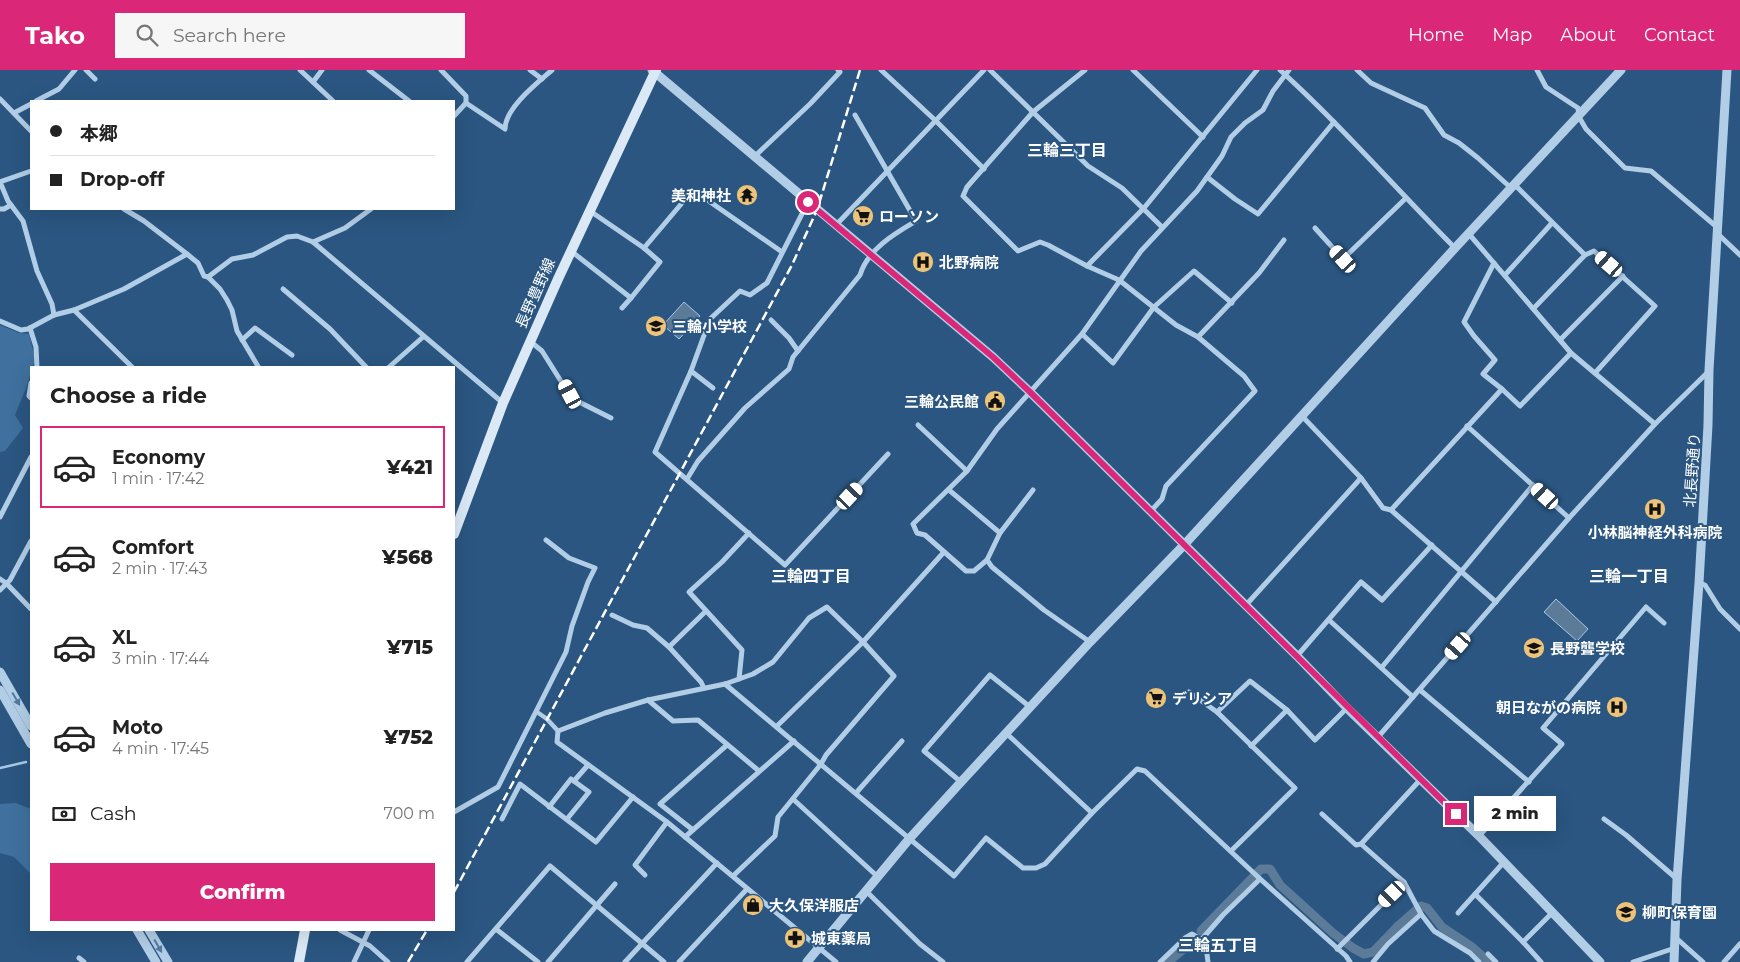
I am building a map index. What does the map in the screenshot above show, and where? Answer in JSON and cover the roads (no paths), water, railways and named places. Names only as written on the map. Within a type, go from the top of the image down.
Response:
[{"type":"main road","name":"長野豊野線","points":[[455,531],[503,403],[654,71]]},
{"type":"main road","points":[[299,962],[306,931]]},
{"type":"street","points":[[38,100],[59,89],[75,70]]},
{"type":"street","points":[[86,70],[95,79]]},
{"type":"street","points":[[300,70],[332,100]]},
{"type":"street","points":[[313,82],[322,70]]},
{"type":"street","points":[[369,70],[408,100]]},
{"type":"street","points":[[441,70],[466,96],[466,103],[455,115]]},
{"type":"street","points":[[530,70],[542,79]]},
{"type":"street","points":[[466,103],[505,130],[505,123],[521,97],[552,70]]},
{"type":"street","points":[[754,157],[810,104],[840,72],[838,70]]},
{"type":"street","points":[[880,70],[936,121],[984,169]]},
{"type":"street","points":[[836,225],[984,70]]},
{"type":"street","points":[[990,70],[1088,166],[1122,188],[1162,227]]},
{"type":"street","points":[[1085,70],[1033,112],[967,186],[963,196],[1018,251],[1040,242],[1119,280],[1176,325],[1198,337],[1244,376],[1255,391],[1166,486],[1162,499],[1150,512]]},
{"type":"street","points":[[1133,70],[1203,137]]},
{"type":"street","points":[[1087,266],[1144,208],[1257,70]]},
{"type":"street","points":[[1357,70],[1371,83],[1425,108],[1444,135],[1460,143],[1513,186],[1585,254]]},
{"type":"street","points":[[1537,70],[1546,87],[1578,108],[1579,117],[1586,129],[1625,168],[1650,171],[1718,232],[1740,255]]},
{"type":"street","points":[[807,962],[910,838],[961,782],[1090,642],[1184,544],[1621,70]]},
{"type":"street","name":"北長野通り","points":[[1674,962],[1677,880],[1699,583],[1708,425],[1709,370],[1727,70]]},
{"type":"street","points":[[654,71],[993,357],[1246,604],[1347,708],[1479,836],[1600,962]]},
{"type":"street","points":[[1033,490],[1000,533],[987,560],[974,570],[966,571],[926,536],[916,533],[913,524],[967,471],[997,429],[1082,334],[1119,280],[1162,227],[1197,191],[1222,156],[1231,137],[1263,110],[1285,71],[1455,248]]},
{"type":"street","points":[[0,100],[30,130]]},
{"type":"street","points":[[14,113],[30,105]]},
{"type":"street","points":[[687,478],[698,461],[745,408],[789,369],[798,351],[860,274],[871,256],[893,235],[916,221],[855,116]]},
{"type":"street","points":[[1207,177],[1258,214],[1334,122]]},
{"type":"street","points":[[30,171],[0,182],[11,205],[23,221],[37,271],[52,304],[54,315]]},
{"type":"street","points":[[644,248],[693,190],[782,252]]},
{"type":"street","points":[[1315,228],[1343,259],[1406,198]]},
{"type":"street","points":[[808,202],[767,283],[750,295],[740,291],[710,320],[691,371],[655,452],[786,565],[888,454]]},
{"type":"street","points":[[0,209],[11,205]]},
{"type":"street","points":[[126,210],[144,221],[198,263],[204,276],[208,277],[220,289],[227,300],[232,310],[237,332],[258,366]]},
{"type":"street","points":[[312,242],[345,228],[370,210]]},
{"type":"street","points":[[590,211],[644,248],[660,262],[622,308]]},
{"type":"street","points":[[1505,275],[1552,223]]},
{"type":"street","points":[[1469,234],[1571,353],[1654,424]]},
{"type":"street","points":[[208,277],[232,258],[253,255],[287,236],[297,236],[312,242],[503,403]]},
{"type":"street","points":[[1198,337],[1259,273],[1284,240]]},
{"type":"street","points":[[571,251],[631,298]]},
{"type":"street","points":[[1534,308],[1585,254],[1594,251],[1624,276],[1655,306],[1594,373]]},
{"type":"street","points":[[0,321],[21,330],[30,328],[54,315],[74,310],[124,289],[187,254]]},
{"type":"street","points":[[1494,263],[1464,322],[1495,360],[1483,374],[1520,406],[1571,353]]},
{"type":"street","points":[[1082,334],[1113,363],[1154,307],[1194,271],[1232,303]]},
{"type":"street","points":[[1560,340],[1624,276]]},
{"type":"street","points":[[283,289],[330,329],[365,366]]},
{"type":"street","points":[[74,310],[131,366]]},
{"type":"street","points":[[771,320],[789,338],[798,351]]},
{"type":"street","points":[[30,328],[36,347],[37,366]]},
{"type":"street","points":[[242,340],[255,328],[292,354]]},
{"type":"street","points":[[390,366],[423,337]]},
{"type":"street","points":[[530,341],[542,351],[570,394],[581,403],[611,418]]},
{"type":"street","points":[[1378,737],[1569,518],[1654,424],[1709,370]]},
{"type":"street","points":[[691,371],[713,388]]},
{"type":"street","points":[[1390,510],[1502,389]]},
{"type":"street","points":[[1302,416],[1361,478],[1383,508],[1390,510],[1496,602]]},
{"type":"street","points":[[918,425],[967,471]]},
{"type":"street","points":[[1467,426],[1569,518]]},
{"type":"street","points":[[0,517],[30,459]]},
{"type":"street","points":[[1246,604],[1361,478]]},
{"type":"street","points":[[1382,667],[1533,485]]},
{"type":"street","points":[[949,490],[1000,533]]},
{"type":"street","points":[[739,679],[742,650],[689,592],[722,562],[749,533]]},
{"type":"street","points":[[455,811],[498,787],[566,652],[572,626],[595,568],[569,558],[546,540]]},
{"type":"street","points":[[0,590],[10,580],[30,543]]},
{"type":"street","points":[[1297,656],[1361,582],[1382,600],[1432,545]]},
{"type":"street","points":[[777,726],[864,642],[944,552]]},
{"type":"street","points":[[987,560],[992,567],[1044,610],[1090,642]]},
{"type":"street","points":[[0,579],[30,608]]},
{"type":"street","points":[[1699,583],[1705,585],[1720,609],[1740,629]]},
{"type":"street","points":[[558,731],[605,713],[648,700],[725,684],[754,674],[772,662],[809,618],[827,607],[864,642],[894,676],[826,754],[821,764],[778,817],[775,836],[733,876]]},
{"type":"street","points":[[1479,836],[1562,744],[1543,728],[1646,607],[1664,623]]},
{"type":"street","points":[[669,647],[706,611]]},
{"type":"street","points":[[612,614],[633,625],[646,628],[669,647],[701,682],[704,688]]},
{"type":"street","points":[[1329,620],[1413,697]]},
{"type":"street","points":[[0,672],[30,724]]},
{"type":"street","points":[[961,782],[924,751],[990,675],[1030,707]]},
{"type":"street","points":[[1217,712],[1250,681],[1287,710],[1315,740],[1347,708]]},
{"type":"street","points":[[725,684],[954,876],[986,838],[1024,868],[1036,868],[1045,864],[1136,769],[1145,771],[1350,962]]},
{"type":"street","points":[[0,690],[30,742]]},
{"type":"street","points":[[1420,690],[1529,782]]},
{"type":"street","points":[[1189,692],[1217,712],[1295,788],[1231,851]]},
{"type":"street","points":[[648,700],[673,721],[698,720],[759,771]]},
{"type":"street","points":[[1251,746],[1287,710]]},
{"type":"street","points":[[537,712],[547,719],[558,731],[557,742],[667,822],[836,962]]},
{"type":"street","points":[[1006,733],[1092,813]]},
{"type":"street","points":[[686,837],[794,741]]},
{"type":"street","points":[[856,793],[902,741]]},
{"type":"street","points":[[694,830],[660,804],[726,745]]},
{"type":"street","points":[[574,781],[588,765]]},
{"type":"street","points":[[549,807],[571,779],[589,792],[567,819]]},
{"type":"street","points":[[1322,814],[1356,845],[1361,844],[1421,779]]},
{"type":"street","points":[[502,819],[520,784],[596,842],[633,797]]},
{"type":"street","points":[[793,799],[878,877]]},
{"type":"street","points":[[1604,819],[1626,835],[1677,880]]},
{"type":"street","points":[[644,875],[635,865],[667,822]]},
{"type":"street","points":[[1361,844],[1404,882],[1419,910],[1434,931],[1470,953],[1479,962]]},
{"type":"street","points":[[1458,912],[1504,862]]},
{"type":"street","points":[[625,962],[717,863]]},
{"type":"street","points":[[467,962],[550,866],[664,962]]},
{"type":"street","points":[[1202,939],[1259,878]]},
{"type":"street","points":[[1338,949],[1404,882]]},
{"type":"street","points":[[548,962],[615,884]]},
{"type":"street","points":[[679,962],[747,889]]},
{"type":"street","points":[[866,891],[920,944],[942,962]]},
{"type":"street","points":[[1475,894],[1542,962]]},
{"type":"street","points":[[1373,962],[1419,910]]},
{"type":"street","points":[[1523,942],[1552,913]]},
{"type":"street","points":[[496,928],[538,962]]},
{"type":"street","points":[[139,931],[156,962]]},
{"type":"street","points":[[150,931],[168,962]]},
{"type":"street","points":[[342,931],[363,942],[388,962]]},
{"type":"street","points":[[354,962],[368,931]]},
{"type":"street","points":[[1160,962],[1185,938],[1192,934],[1202,939],[1206,946],[1208,962]]},
{"type":"street","points":[[1675,937],[1703,962]]},
{"type":"street","points":[[1724,962],[1740,944]]},
{"type":"street","points":[[1633,962],[1674,948]]},
{"type":"street","points":[[1488,954],[1496,962]]},
{"type":"waterway","points":[[0,768],[26,762]]},
{"type":"waterway","points":[[1201,931],[1261,869],[1270,869],[1280,885],[1333,933],[1364,954],[1373,952],[1421,906],[1427,908],[1442,927],[1472,947],[1489,962]]},
{"type":"waterway","points":[[1168,962],[1192,942]]},
{"type":"railway","points":[[455,890],[792,265],[817,210],[860,70]]},
{"type":"railway","points":[[408,962],[426,931]]},
{"type":"place","name":"美和神社","points":[[747,195]]},
{"type":"place","name":"ローソン","points":[[863,216]]},
{"type":"place","name":"北野病院","points":[[923,262]]},
{"type":"place","name":"三輪小学校","points":[[656,326]]},
{"type":"place","name":"三輪公民館","points":[[995,401]]},
{"type":"place","name":"小林脳神経外科病院","points":[[1655,509]]},
{"type":"place","name":"長野聾学校","points":[[1534,648]]},
{"type":"place","name":"デリシア","points":[[1156,698]]},
{"type":"place","name":"朝日ながの病院","points":[[1617,707]]},
{"type":"place","name":"大久保洋服店","points":[[753,905]]},
{"type":"place","name":"柳町保育園","points":[[1626,912]]},
{"type":"place","name":"城東薬局","points":[[795,938]]},
{"type":"district","name":"三輪三丁目","points":[[1067,150]]},
{"type":"district","name":"三輪四丁目","points":[[811,576]]},
{"type":"district","name":"三輪一丁目","points":[[1629,576]]},
{"type":"district","name":"三輪五丁目","points":[[1218,945]]}]
